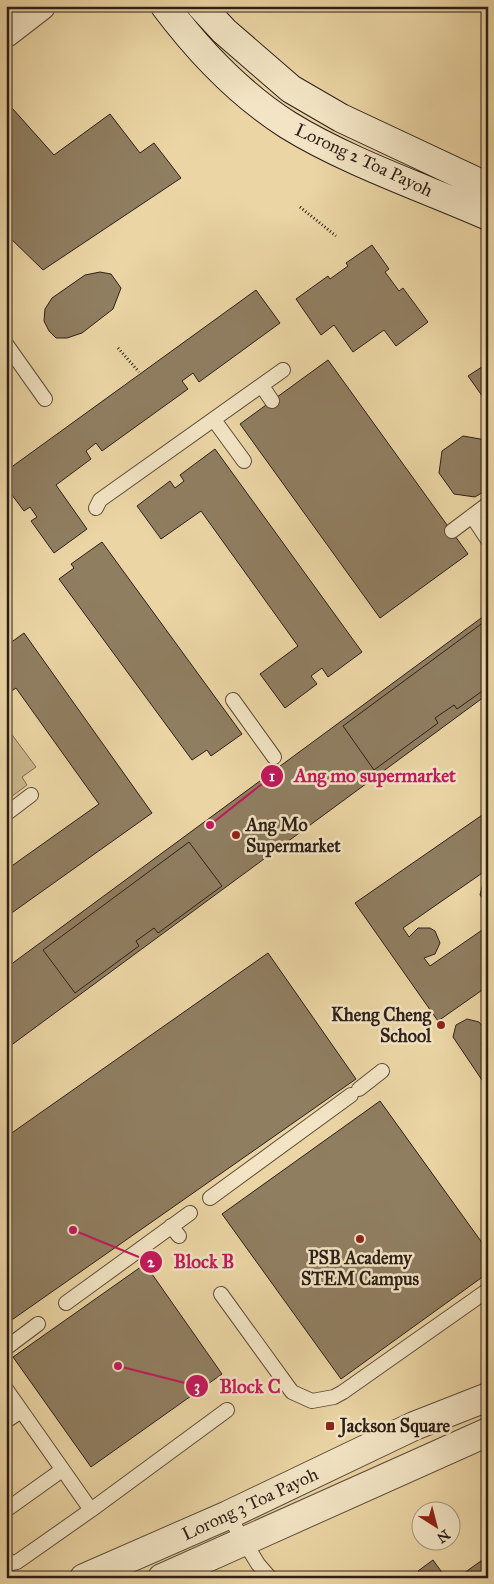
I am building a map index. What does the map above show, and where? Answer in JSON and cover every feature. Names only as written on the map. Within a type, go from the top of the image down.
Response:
[{"type":"street","points":[[6,33],[41,6]]},
{"type":"street","name":"Lorong 2 Toa Payoh","points":[[165,6],[178,23],[241,88],[287,124],[339,152],[488,216]]},
{"type":"street","name":"Lorong 2 Toa Payoh","points":[[201,6],[224,31],[291,89],[341,118],[488,186]]},
{"type":"street","name":"Lorong 3 Toa Payoh","points":[[84,1578],[228,1515],[414,1426],[488,1397]]},
{"type":"street","points":[[414,1426],[426,1460]]},
{"type":"street","name":"Lorong 3 Toa Payoh","points":[[162,1578],[488,1432]]},
{"type":"lane","points":[[6,344],[45,399]]},
{"type":"lane","points":[[96,508],[100,500],[283,370]]},
{"type":"lane","points":[[262,386],[272,401]]},
{"type":"lane","points":[[214,420],[244,462]]},
{"type":"lane","points":[[452,531],[488,504]]},
{"type":"lane","points":[[472,516],[488,540]]},
{"type":"lane","points":[[233,700],[274,757]]},
{"type":"lane","points":[[6,814],[30,795]]},
{"type":"lane","points":[[210,1198],[382,1071]]},
{"type":"lane","points":[[66,1303],[175,1231],[190,1213]]},
{"type":"lane","points":[[221,1294],[292,1392],[312,1401],[334,1397],[343,1392],[488,1290]]},
{"type":"lane","points":[[6,1348],[38,1324]]},
{"type":"lane","points":[[6,1389],[91,1510]]},
{"type":"lane","points":[[6,1421],[21,1410]]},
{"type":"lane","points":[[6,1558],[11,1563],[17,1562],[226,1410]]},
{"type":"lane","points":[[6,1510],[62,1470]]},
{"type":"lane","points":[[228,1515],[270,1578]]},
{"type":"path","points":[[300,207],[336,236]]},
{"type":"path","points":[[118,348],[139,372]]},
{"type":"shaded area","points":[[7,728],[36,767],[22,777],[27,785],[7,800]]},
{"type":"building","points":[[12,108],[54,155],[110,114],[140,153],[154,143],[181,178],[43,270],[6,234],[6,115]]},
{"type":"building","points":[[372,245],[389,269],[385,272],[399,291],[403,288],[428,322],[396,346],[384,330],[353,352],[334,325],[321,335],[296,299],[328,276],[330,279],[348,266],[346,263]]},
{"type":"building","points":[[100,272],[111,274],[121,288],[113,309],[82,333],[67,338],[56,338],[49,331],[44,321],[45,309],[52,298],[85,275]]},
{"type":"building","points":[[256,290],[280,323],[199,382],[193,373],[182,381],[188,389],[102,451],[96,443],[86,451],[91,459],[56,485],[87,529],[54,553],[31,521],[37,517],[30,507],[24,511],[6,487],[6,471]]},
{"type":"building","points":[[328,360],[468,554],[380,618],[240,424]]},
{"type":"building","points":[[488,363],[488,404],[468,376]]},
{"type":"building","points":[[463,436],[486,440],[488,443],[488,489],[475,497],[454,494],[439,473],[442,451]]},
{"type":"building","points":[[215,449],[362,652],[328,677],[322,668],[311,676],[317,684],[285,708],[260,674],[298,646],[201,511],[161,539],[137,506],[170,481],[175,488],[184,481],[180,475]]},
{"type":"building","points":[[102,542],[242,734],[211,756],[207,750],[192,760],[59,579],[74,568],[71,564]]},
{"type":"building","points":[[488,613],[488,694],[6,1049],[6,968]]},
{"type":"building","points":[[488,619],[488,687],[457,709],[454,705],[435,718],[438,723],[374,770],[343,726]]},
{"type":"building","points":[[24,633],[152,813],[6,917],[6,870],[99,804],[16,688],[6,695],[6,646]]},
{"type":"building","points":[[488,811],[488,869],[403,928],[409,937],[418,928],[430,928],[435,931],[440,943],[435,954],[424,958],[430,966],[488,926],[488,986],[438,1021],[355,903]]},
{"type":"building","points":[[189,842],[222,886],[158,933],[154,928],[136,941],[139,946],[75,993],[43,950]]},
{"type":"building","points":[[488,879],[488,905],[480,895],[483,883]]},
{"type":"building","points":[[268,953],[356,1079],[6,1324],[6,1137]]},
{"type":"building","points":[[467,1019],[479,1022],[485,1032],[483,1046],[488,1042],[488,1089],[453,1037],[456,1025]]},
{"type":"building","points":[[380,1101],[488,1251],[488,1273],[341,1379],[222,1214]]},
{"type":"building","points":[[145,1264],[222,1374],[91,1467],[13,1357]]},
{"type":"building","points":[[488,1556],[488,1578],[457,1578]]},
{"type":"building","points":[[433,1560],[446,1578],[422,1578],[418,1571]]},
{"type":"place","name":"Ang mo supermarket","points":[[210,825]]},
{"type":"place","name":"Ang Mo Supermarket","points":[[236,835]]},
{"type":"place","name":"Kheng Cheng School","points":[[441,1025]]},
{"type":"place","name":"Block B","points":[[73,1230]]},
{"type":"place","name":"PSB Academy STEM Campus","points":[[360,1239]]},
{"type":"place","name":"Block C","points":[[118,1366]]},
{"type":"place","name":"Jackson Square","points":[[330,1426]]}]
